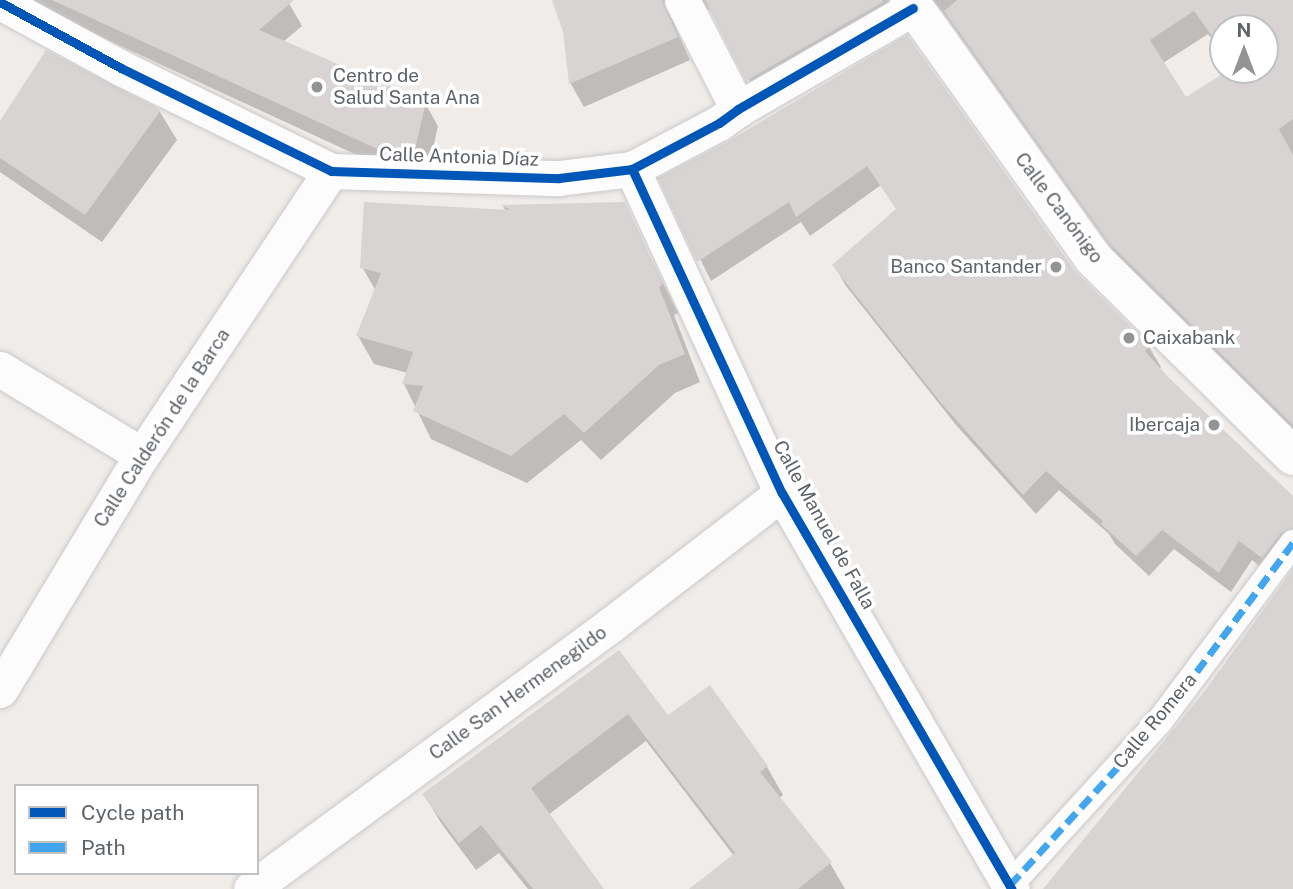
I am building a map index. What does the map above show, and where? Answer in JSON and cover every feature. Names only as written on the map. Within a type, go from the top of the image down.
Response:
[{"type":"street","points":[[682,0],[738,108]]},
{"type":"street","name":"Calle Antonia Díaz","points":[[0,2],[121,68],[331,171],[559,177],[632,169],[719,122],[738,108],[915,3]]},
{"type":"street","name":"Calle Canónigo","points":[[915,3],[1092,257],[1293,456]]},
{"type":"street","name":"Calle Manuel de Falla","points":[[632,169],[782,493],[1009,888]]},
{"type":"street","name":"Calle Calderón de la Barca","points":[[0,690],[142,455],[331,171]]},
{"type":"street","points":[[0,369],[142,455]]},
{"type":"street","name":"Calle San Hermenegildo","points":[[251,889],[602,632],[782,493]]},
{"type":"street","name":"Calle Romera","points":[[1009,888],[1159,722],[1293,543]]},
{"type":"building","points":[[52,0],[294,0],[259,30],[426,102],[414,153],[386,153]]},
{"type":"building","points":[[552,0],[662,0],[678,37],[569,84],[563,32]]},
{"type":"building","points":[[705,0],[882,0],[883,2],[746,81]]},
{"type":"building","points":[[957,0],[1293,0],[1293,119],[1279,129],[1293,155],[1293,425],[1109,243],[944,11]]},
{"type":"building","points":[[907,35],[1074,270],[1150,346],[1145,351],[1168,377],[1293,496],[1293,528],[1281,533],[1262,558],[1239,541],[1219,573],[1162,530],[1136,556],[1101,524],[1103,521],[1046,471],[1023,495],[942,404],[832,265],[896,209],[867,166],[796,217],[789,202],[697,262],[658,178],[729,141]]},
{"type":"building","points":[[46,50],[161,110],[85,215],[0,158],[0,121]]},
{"type":"building","points":[[364,202],[511,210],[500,205],[625,202],[663,284],[659,287],[685,354],[659,365],[584,433],[564,414],[511,456],[413,411],[423,386],[402,384],[413,352],[356,336],[381,273],[360,268]]},
{"type":"building","points":[[1293,569],[1293,889],[1043,889],[1204,692]]},
{"type":"building","points":[[619,650],[668,715],[710,685],[768,766],[760,772],[832,862],[798,889],[689,889],[735,853],[628,714],[531,788],[604,889],[533,889],[481,825],[459,843],[422,794]]},
{"type":"marked path","points":[[1010,885],[1159,722],[1293,543]]},
{"type":"cycle path","points":[[0,2],[121,68],[331,171],[559,178],[632,169],[719,123],[738,109],[913,8]]},
{"type":"cycle path","points":[[632,169],[782,493],[1012,889]]},
{"type":"place","name":"Centro de Salud Santa Ana","points":[[317,87]]},
{"type":"place","name":"Banco Santander","points":[[1056,267]]},
{"type":"place","name":"Caixabank","points":[[1129,338]]},
{"type":"place","name":"Ibercaja","points":[[1214,425]]}]
